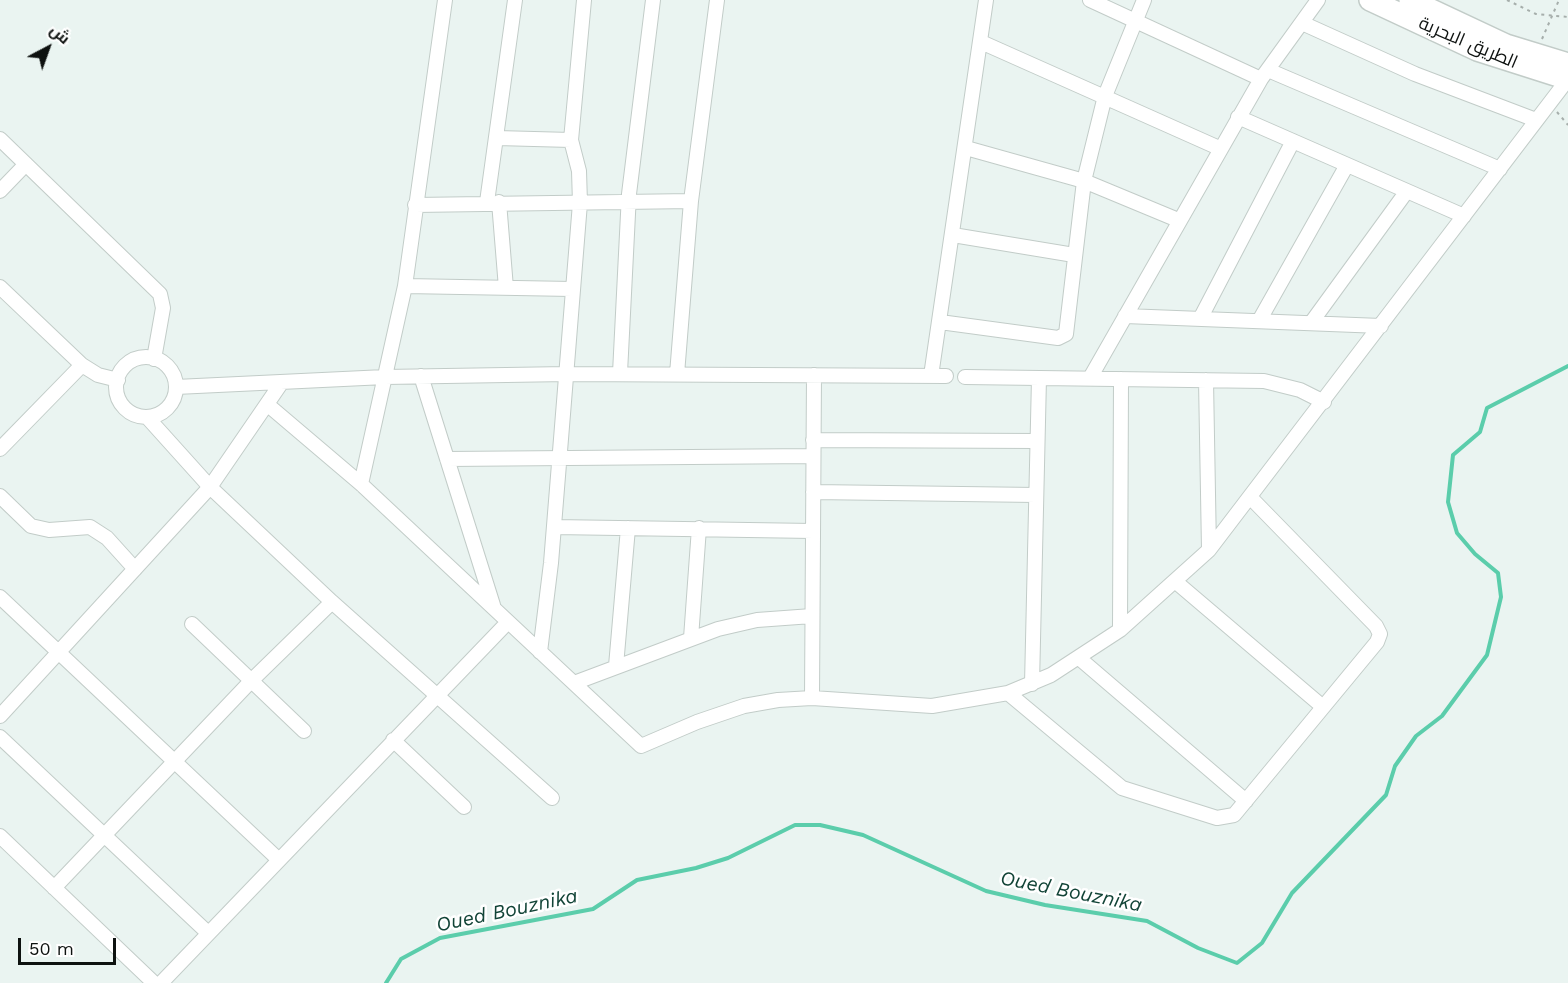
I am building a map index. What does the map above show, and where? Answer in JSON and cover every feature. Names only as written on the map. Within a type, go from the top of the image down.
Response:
[{"type":"main road","name":"الطريق البحرية","points":[[1370,0],[1477,50],[1568,79]]},
{"type":"main road","name":"الطريق البحرية","points":[[1410,0],[1536,56],[1568,64]]},
{"type":"street","points":[[361,484],[405,286],[445,0]]},
{"type":"street","points":[[506,288],[493,202],[496,138],[515,0]]},
{"type":"street","points":[[540,652],[554,527],[580,203],[579,171],[571,140],[584,0]]},
{"type":"street","points":[[620,373],[628,202],[653,0]]},
{"type":"street","points":[[677,374],[691,201],[717,0]]},
{"type":"street","points":[[931,376],[986,0]]},
{"type":"street","points":[[1090,0],[1500,169]]},
{"type":"street","points":[[940,322],[1061,338],[1068,329],[1074,255],[1084,181],[1105,96],[1144,0]]},
{"type":"street","points":[[1090,378],[1219,148],[1265,74],[1318,0]]},
{"type":"street","points":[[1302,22],[1395,66],[1536,120]]},
{"type":"street","points":[[981,42],[1219,148]]},
{"type":"street","points":[[267,405],[361,484],[641,746],[664,734],[744,706],[778,700],[812,698],[932,706],[1008,693],[1032,684],[1079,658],[1120,630],[1209,550],[1251,498],[1568,79]]},
{"type":"street","points":[[1238,117],[1464,216]]},
{"type":"street","points":[[496,138],[571,140]]},
{"type":"street","points":[[0,139],[160,294],[163,308],[154,359]]},
{"type":"street","points":[[1200,319],[1293,141]]},
{"type":"street","points":[[966,148],[1084,181],[1178,220]]},
{"type":"street","points":[[0,191],[26,164]]},
{"type":"street","points":[[1259,321],[1347,165]]},
{"type":"street","points":[[1311,323],[1407,191]]},
{"type":"street","points":[[415,205],[493,202],[691,201]]},
{"type":"street","points":[[953,236],[1074,255]]},
{"type":"street","points":[[405,286],[572,289]]},
{"type":"street","points":[[0,287],[82,365],[98,375],[118,380]]},
{"type":"street","points":[[1125,316],[1382,326]]},
{"type":"street","points":[[147,417],[168,408],[176,387],[172,372],[154,359],[131,362],[125,367],[118,380],[118,395],[126,409],[147,417],[210,487],[332,602],[552,798]]},
{"type":"street","points":[[0,449],[82,365]]},
{"type":"street","points":[[176,387],[385,377],[620,373],[946,376]]},
{"type":"street","points":[[812,698],[814,375]]},
{"type":"street","points":[[421,376],[494,608]]},
{"type":"street","points":[[964,377],[1274,382],[1300,390],[1324,402]]},
{"type":"street","points":[[1032,684],[1039,378]]},
{"type":"street","points":[[1120,630],[1121,379]]},
{"type":"street","points":[[1206,380],[1209,550]]},
{"type":"street","points":[[0,717],[210,487],[282,382]]},
{"type":"street","points":[[813,440],[1037,441]]},
{"type":"street","points":[[447,459],[559,456],[813,456]]},
{"type":"street","points":[[813,492],[1036,495]]},
{"type":"street","points":[[0,496],[31,526],[49,530],[90,527],[107,538],[135,568]]},
{"type":"street","points":[[1008,693],[1122,788],[1223,819],[1234,815],[1377,642],[1380,634],[1376,626],[1251,498]]},
{"type":"street","points":[[554,527],[813,531]]},
{"type":"street","points":[[616,666],[628,528]]},
{"type":"street","points":[[691,638],[699,528]]},
{"type":"street","points":[[1176,582],[1323,707]]},
{"type":"street","points":[[0,597],[279,860]]},
{"type":"street","points":[[54,888],[252,680],[332,602]]},
{"type":"street","points":[[574,683],[691,638],[757,620],[812,616]]},
{"type":"street","points":[[161,983],[508,622]]},
{"type":"street","points":[[192,624],[304,732]]},
{"type":"street","points":[[1079,658],[1246,801]]},
{"type":"street","points":[[0,737],[208,933]]},
{"type":"street","points":[[393,740],[464,807]]},
{"type":"street","points":[[0,836],[154,983]]},
{"type":"path","points":[[1507,0],[1526,10],[1551,16],[1568,17]]},
{"type":"path","points":[[1536,56],[1559,0]]},
{"type":"waterway","name":"Oued Bouznika","points":[[386,983],[401,959],[440,938],[593,909],[637,880],[696,868],[728,858],[795,825],[820,825],[863,835],[986,891],[1045,905],[1147,921],[1198,948],[1237,963],[1262,943],[1292,893],[1386,795],[1395,766],[1416,736],[1442,716],[1487,655],[1501,597],[1498,573],[1475,554],[1457,533],[1448,502],[1453,455],[1480,432],[1487,408],[1568,366]]}]
